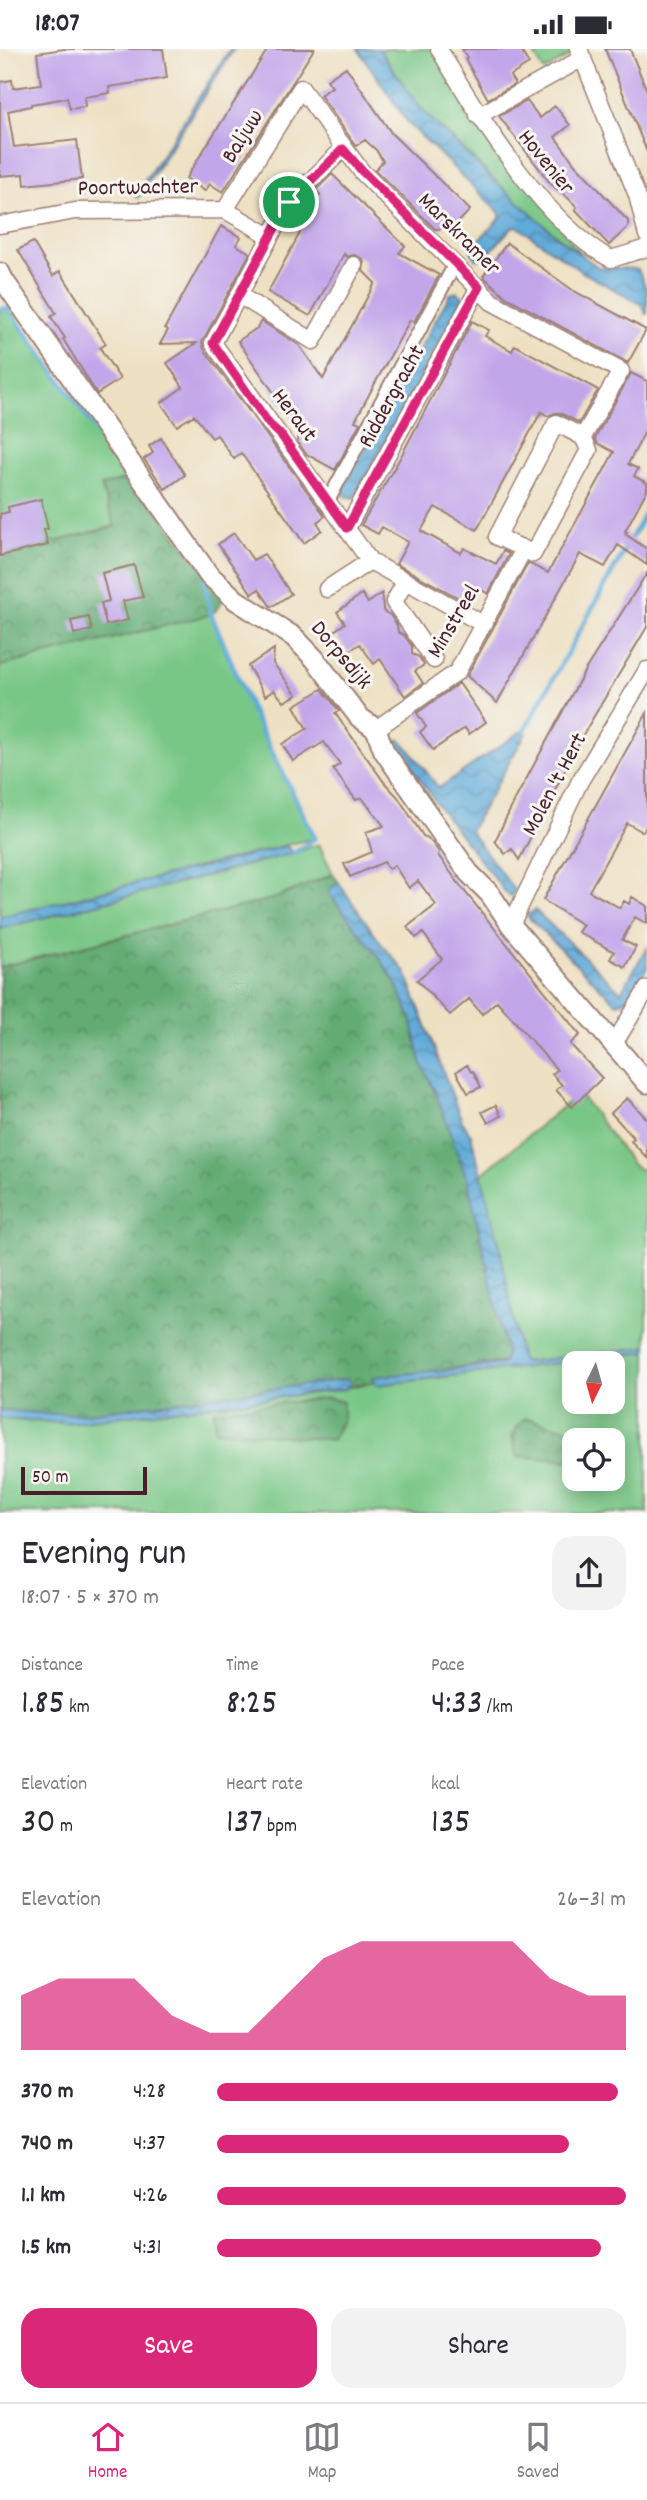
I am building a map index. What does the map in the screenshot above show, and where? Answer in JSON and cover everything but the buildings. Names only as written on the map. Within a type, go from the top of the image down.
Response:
[{"type":"street","name":"Hovenier","points":[[439,49],[478,116],[538,193],[579,238],[611,259],[647,248]]},
{"type":"street","points":[[478,116],[581,54],[637,195],[647,236]]},
{"type":"street","name":"Marskramer","points":[[301,88],[343,149],[362,171],[492,302],[621,371]]},
{"type":"street","name":"Baljuw","points":[[225,210],[301,88]]},
{"type":"street","points":[[343,149],[289,202],[239,295],[313,341],[354,265]]},
{"type":"street","name":"Poortwachter","points":[[0,225],[75,211],[225,210],[270,236]]},
{"type":"street","name":"Riddergracht","points":[[328,501],[455,264]]},
{"type":"street","name":"Dorpsdijk","points":[[1,279],[208,574],[236,600],[294,637],[315,659],[359,717],[376,729],[384,751],[469,873],[490,894],[511,925],[647,1083]]},
{"type":"street","name":"Riddergracht","points":[[347,528],[479,287]]},
{"type":"street","name":"Heraut","points":[[239,295],[213,343],[370,561],[483,624]]},
{"type":"street","name":"Minstreel","points":[[376,729],[457,672],[524,549],[533,554],[589,450],[583,437],[621,371]]},
{"type":"street","points":[[524,549],[497,537],[556,423],[583,437]]},
{"type":"street","points":[[327,589],[370,561]]},
{"type":"street","points":[[405,582],[394,602],[434,660]]},
{"type":"street","name":"Molen 't Hert","points":[[511,925],[580,781],[647,670]]},
{"type":"street","points":[[614,1044],[647,989]]},
{"type":"green space","points":[[379,49],[432,49],[582,256],[527,211],[421,109]]},
{"type":"green space","points":[[531,49],[569,49],[571,55],[544,71]]},
{"type":"green space","points":[[8,308],[131,478],[115,526],[0,556],[0,309]]},
{"type":"green space","points":[[131,478],[224,597],[217,610],[209,615],[0,666],[0,556],[115,526],[101,486]]},
{"type":"green space","points":[[211,614],[253,714],[315,838],[0,917],[0,666]]},
{"type":"green space","points":[[319,844],[333,874],[276,898],[0,967],[0,929],[294,853]]},
{"type":"green space","points":[[333,874],[339,883],[329,889],[396,983],[411,1018],[421,1062],[468,1180],[506,1351],[504,1362],[373,1378],[374,1382],[350,1385],[348,1379],[88,1413],[50,1414],[0,1410],[0,967],[276,898]]},
{"type":"green space","points":[[579,1093],[633,1165],[647,1174],[647,1347],[615,1351],[562,1351],[562,1358],[526,1362],[521,1360],[481,1175]]},
{"type":"green space","points":[[647,1352],[647,1513],[0,1513],[0,1419],[65,1423],[332,1391],[374,1382],[376,1384],[562,1362],[562,1414],[625,1414],[625,1355]]},
{"type":"green space","points":[[329,1398],[343,1402],[343,1419],[332,1440],[215,1430],[214,1410]]},
{"type":"green space","points":[[526,1418],[564,1428],[562,1460],[516,1456],[514,1435]]},
{"type":"water","points":[[230,49],[234,49],[138,198],[135,196]]},
{"type":"water","points":[[358,49],[379,49],[421,109],[484,171],[561,240],[598,267],[638,269],[647,291],[647,315],[641,304],[582,272],[517,226],[512,227],[484,259],[476,259],[471,251],[500,218],[500,213],[408,123]]},
{"type":"water","points":[[457,292],[463,300],[354,498],[344,496],[342,490],[450,294]]},
{"type":"water","points":[[523,730],[526,733],[470,831],[515,891],[511,896],[443,813],[395,743],[399,739],[405,744],[439,788]]},
{"type":"water","points":[[286,846],[294,853],[0,929],[0,917]]},
{"type":"water","points":[[339,883],[382,945],[405,971],[462,1121],[471,1135],[499,1243],[521,1360],[526,1362],[562,1358],[562,1362],[376,1385],[373,1377],[502,1364],[506,1351],[468,1181],[436,1094],[421,1062],[411,1018],[396,983],[377,954],[330,895],[329,889]]},
{"type":"water","points":[[535,910],[621,992],[647,948],[647,968],[626,1001],[617,1003],[612,999],[529,918],[527,915]]},
{"type":"water","points":[[647,1347],[647,1352],[625,1355],[625,1351],[615,1351]]},
{"type":"water","points":[[349,1379],[350,1385],[345,1389],[65,1423],[0,1419],[0,1410],[50,1414],[88,1413]]},
{"type":"waterway","points":[[0,309],[8,308],[104,441]]},
{"type":"waterway","points":[[524,731],[647,510]]},
{"type":"waterway","points":[[204,580],[211,614],[253,714],[315,838],[294,853]]},
{"type":"route","points":[[343,149],[479,287],[347,528],[281,435],[269,424],[213,343],[289,202],[343,149]]}]
